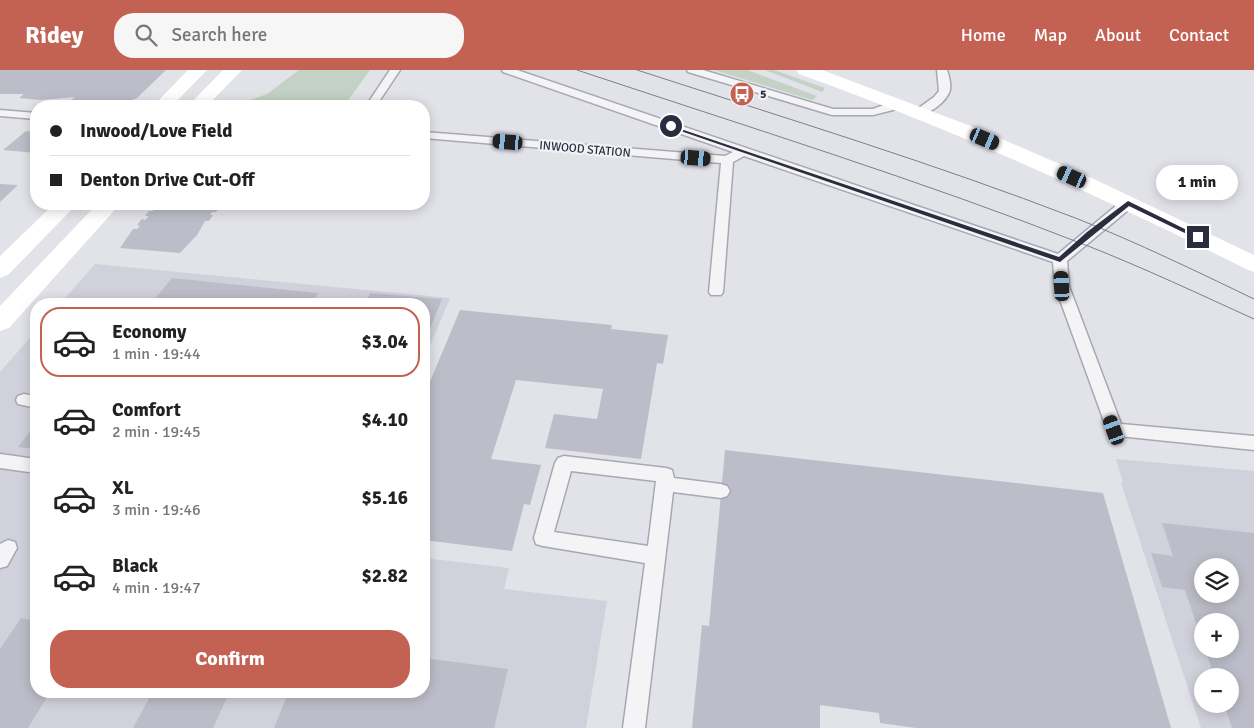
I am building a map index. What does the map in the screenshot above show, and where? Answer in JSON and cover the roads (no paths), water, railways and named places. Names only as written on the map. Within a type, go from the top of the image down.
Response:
[{"type":"main road","points":[[168,100],[198,70]]},
{"type":"main road","points":[[203,100],[233,70]]},
{"type":"main road","points":[[806,70],[897,103],[1021,154],[1254,264]]},
{"type":"main road","points":[[0,270],[60,210]]},
{"type":"main road","points":[[0,322],[103,210]]},
{"type":"main road","points":[[0,278],[39,280]]},
{"type":"lane","points":[[375,100],[395,70]]},
{"type":"lane","points":[[507,70],[1060,260]]},
{"type":"lane","points":[[692,70],[832,112],[853,114],[873,112],[889,108],[897,103]]},
{"type":"lane","points":[[920,112],[944,94],[947,86],[942,70]]},
{"type":"lane","points":[[0,113],[30,116]]},
{"type":"lane","name":"INWOOD STATION","points":[[430,135],[727,160]]},
{"type":"lane","points":[[716,292],[727,160],[744,150]]},
{"type":"lane","points":[[1060,260],[1128,203]]},
{"type":"lane","points":[[1060,260],[1062,286],[1114,430],[1254,443]]},
{"type":"lane","points":[[0,461],[30,465]]},
{"type":"lane","points":[[634,728],[656,556],[666,475],[564,463],[542,538],[656,556]]},
{"type":"lane","points":[[665,484],[721,490]]},
{"type":"tram line","points":[[577,70],[834,155],[1025,222],[1130,263],[1254,319]]},
{"type":"tram line","points":[[637,70],[859,142],[1023,198],[1123,238],[1254,299]]},
{"type":"place","name":"5","points":[[742,94]]}]
